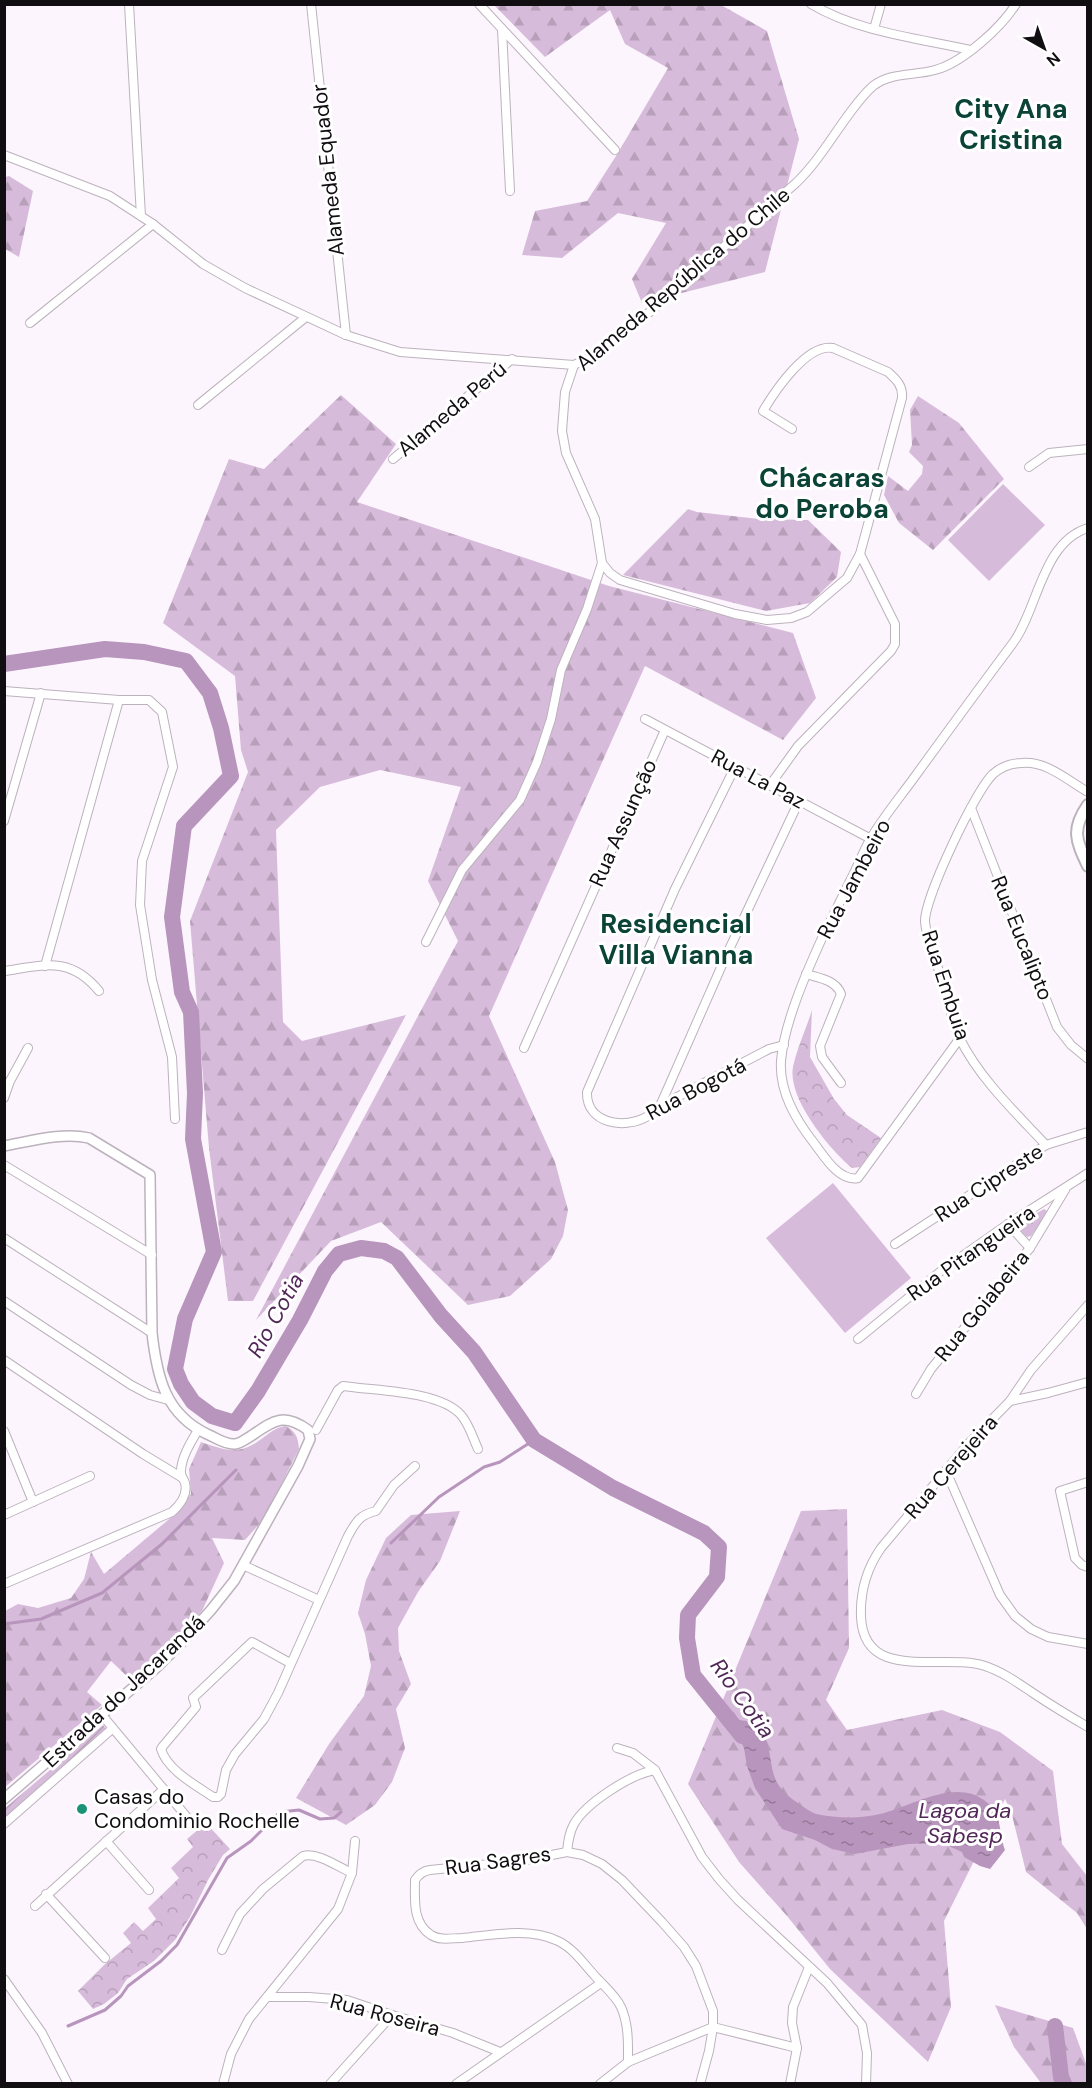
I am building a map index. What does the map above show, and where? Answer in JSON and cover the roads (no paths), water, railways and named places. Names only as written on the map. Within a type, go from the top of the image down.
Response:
[{"type":"main road","points":[[1088,805],[1079,817],[1076,831],[1088,866]]},
{"type":"street","points":[[129,4],[141,216]]},
{"type":"street","name":"Alameda Equador","points":[[311,4],[346,335]]},
{"type":"street","points":[[479,4],[615,150]]},
{"type":"street","points":[[811,4],[826,13],[874,29],[970,50]]},
{"type":"street","points":[[874,29],[881,4]]},
{"type":"street","name":"Alameda República do Chile","points":[[426,942],[462,870],[520,800],[548,730],[561,670],[587,609],[602,563],[595,519],[566,453],[562,431],[565,392],[574,365],[596,354],[643,317],[796,183],[811,169],[829,140],[873,86],[888,78],[935,70],[953,63],[991,33],[1016,4]]},
{"type":"street","points":[[502,29],[510,190]]},
{"type":"street","points":[[4,155],[110,196],[153,224],[204,264],[245,288],[346,335],[400,352],[574,365]]},
{"type":"street","points":[[30,323],[153,224]]},
{"type":"street","points":[[198,405],[306,317]]},
{"type":"street","points":[[602,563],[620,580],[735,614],[767,620],[791,618],[807,612],[847,578],[860,554],[902,398],[902,390],[899,383],[888,372],[834,348],[826,346],[819,348],[776,388],[763,411],[792,429]]},
{"type":"street","name":"Alameda Perú","points":[[393,459],[512,359]]},
{"type":"street","points":[[1029,467],[1049,453],[1088,449]]},
{"type":"street","name":"Rua Jambeiro","points":[[960,1038],[858,1178],[852,1179],[843,1175],[822,1154],[788,1102],[783,1084],[781,1062],[806,974],[871,839],[1014,641],[1059,548],[1069,538],[1088,528]]},
{"type":"street","points":[[770,786],[798,746],[891,651],[895,644],[895,624],[860,554]]},
{"type":"street","points":[[4,691],[119,700],[149,700],[162,712],[173,767],[142,861],[140,906],[152,980],[172,1056],[176,1119]]},
{"type":"street","points":[[4,821],[41,693]]},
{"type":"street","points":[[45,966],[119,700]]},
{"type":"street","name":"Rua La Paz","points":[[645,719],[871,839]]},
{"type":"street","name":"Rua Assunção","points":[[524,1048],[665,730]]},
{"type":"street","name":"Rua Embuia","points":[[1046,1145],[1011,1108],[975,1063],[960,1038],[925,922],[933,891],[971,808],[981,788],[994,773],[1007,765],[1022,763],[1046,767],[1088,792]]},
{"type":"street","name":"Rua Bogotá","points":[[735,766],[675,890],[587,1092],[587,1101],[590,1109],[598,1118],[610,1122],[632,1122],[648,1116],[660,1106],[769,1049],[784,1045]]},
{"type":"street","points":[[660,1106],[726,956],[800,801]]},
{"type":"street","name":"Rua Eucalipto","points":[[971,808],[1058,1027],[1071,1045],[1088,1059]]},
{"type":"street","points":[[4,971],[55,964],[70,968],[88,978],[99,991]]},
{"type":"street","points":[[806,974],[831,982],[838,987],[841,994],[820,1046],[822,1057],[841,1083]]},
{"type":"street","points":[[4,1098],[27,1048]]},
{"type":"street","name":"Rua Cipreste","points":[[895,1244],[1046,1145],[1088,1132]]},
{"type":"street","points":[[4,1146],[65,1136],[90,1138],[150,1175],[154,1358],[168,1400],[182,1417],[198,1430],[186,1454],[181,1477]]},
{"type":"street","points":[[4,1165],[152,1255]]},
{"type":"street","name":"Rua Pitangueira","points":[[858,1339],[941,1271],[1008,1224],[1088,1173]]},
{"type":"street","name":"Rua Goiabeira","points":[[916,1394],[931,1369],[1030,1248],[1068,1186]]},
{"type":"street","points":[[1008,1224],[1030,1248]]},
{"type":"street","points":[[4,1238],[152,1333]]},
{"type":"street","points":[[4,1301],[132,1385],[150,1395],[168,1400]]},
{"type":"street","name":"Rua Cerejeira","points":[[1088,1305],[1031,1370],[1011,1401],[969,1443],[880,1548],[870,1563],[861,1604],[861,1621],[871,1647],[885,1658],[984,1666],[1006,1675],[1088,1727]]},
{"type":"street","points":[[4,1360],[181,1477],[185,1482],[183,1500],[172,1512],[4,1584]]},
{"type":"street","points":[[1011,1401],[1088,1382]]},
{"type":"street","points":[[316,1430],[338,1390],[343,1386],[352,1387],[428,1398],[450,1406],[466,1421],[477,1449]]},
{"type":"street","name":"Estrada do Jacarandá","points":[[4,1798],[182,1642],[234,1581],[298,1466],[310,1439],[308,1430],[291,1420],[271,1422],[235,1444],[226,1443],[198,1430]]},
{"type":"street","points":[[4,1431],[33,1502]]},
{"type":"street","points":[[290,1663],[253,1641],[193,1698],[196,1707],[162,1746],[163,1756],[182,1776],[213,1797],[218,1797],[223,1792],[226,1770],[235,1754],[264,1719],[356,1522],[364,1514],[376,1511],[394,1485],[415,1466]]},
{"type":"street","points":[[946,1471],[1000,1595],[1015,1616],[1031,1629],[1048,1637],[1088,1644]]},
{"type":"street","points":[[4,1515],[90,1476]]},
{"type":"street","points":[[1088,1482],[1060,1491],[1076,1558],[1082,1565],[1088,1567]]},
{"type":"street","points":[[243,1565],[319,1600]]},
{"type":"street","points":[[102,1714],[112,1729],[191,1822]]},
{"type":"street","points":[[4,1824],[112,1729]]},
{"type":"street","points":[[617,1748],[633,1753],[655,1770],[702,1857],[738,1900],[827,1983],[862,2025],[867,2053],[866,2084]]},
{"type":"street","points":[[655,1770],[640,1774],[628,1781],[598,1800],[583,1813],[574,1823],[569,1836],[567,1852],[583,1855],[602,1864],[622,1880],[684,1947],[696,1966],[713,2011],[713,2027],[700,2084]]},
{"type":"street","points":[[34,1906],[164,1789]]},
{"type":"street","points":[[106,1841],[149,1890]]},
{"type":"street","points":[[223,2084],[231,2054],[242,2031],[338,1909],[352,1873],[355,1841]]},
{"type":"street","name":"Rua Sagres","points":[[567,1852],[520,1861],[430,1870],[420,1874],[415,1880],[415,1906],[418,1919],[425,1930],[433,1936],[450,1939],[508,1933],[542,1935],[559,1941],[576,1955],[601,1983]]},
{"type":"street","points":[[222,1950],[240,1914],[263,1889],[303,1856],[313,1856],[352,1873]]},
{"type":"street","points":[[46,1894],[105,1958]]},
{"type":"street","points":[[790,2084],[797,2048],[792,2023],[793,2007],[808,1967]]},
{"type":"street","points":[[4,1979],[42,2033],[68,2084]]},
{"type":"street","points":[[456,2084],[601,1983],[621,2006],[627,2025],[628,2062]]},
{"type":"street","name":"Rua Roseira","points":[[267,1997],[338,1998],[453,2033],[500,2052]]},
{"type":"street","points":[[330,2084],[392,2016]]},
{"type":"street","points":[[600,2084],[628,2062],[713,2027],[797,2048]]},
{"type":"water","name":"Lagoa da Sabesp","points":[[729,1718],[749,1722],[761,1731],[768,1746],[773,1772],[780,1787],[792,1799],[814,1813],[840,1817],[872,1816],[937,1795],[952,1792],[966,1793],[980,1797],[995,1811],[1005,1850],[990,1869],[980,1866],[964,1857],[962,1852],[942,1843],[908,1844],[855,1854],[832,1849],[815,1840],[782,1829],[755,1788],[747,1766],[744,1748]]},
{"type":"waterway","name":"Rio Cotia","points":[[4,664],[105,649],[144,652],[186,661],[210,693],[221,728],[231,776],[184,826],[172,917],[182,992],[191,1012],[195,1093],[193,1139],[214,1252],[185,1319],[175,1369],[181,1384],[193,1402],[212,1416],[235,1423],[258,1391],[300,1320],[325,1271],[339,1254],[361,1248],[384,1251],[397,1258],[441,1316],[474,1352],[534,1440],[613,1488],[704,1533],[719,1547],[717,1577],[688,1615],[687,1638],[693,1675],[742,1736]]},
{"type":"waterway","points":[[391,1543],[439,1497],[484,1467],[500,1462],[534,1440]]},
{"type":"waterway","points":[[4,1624],[41,1619],[102,1593],[162,1544],[236,1470]]},
{"type":"waterway","points":[[68,2026],[105,2010],[121,1996],[128,1986],[161,1961],[177,1945],[227,1858],[251,1841],[280,1812],[299,1810],[320,1819],[334,1818],[341,1812]]},
{"type":"waterway","name":"Rio Cotia","points":[[1055,2026],[1061,2077],[1064,2084]]},
{"type":"place","name":"Casas do Condominio Rochelle","points":[[82,1809]]},
{"type":"district","name":"City Ana Cristina","points":[[1011,124]]},
{"type":"district","name":"Chácaras do Peroba","points":[[822,494]]},
{"type":"district","name":"Residencial Villa Vianna","points":[[676,940]]}]
